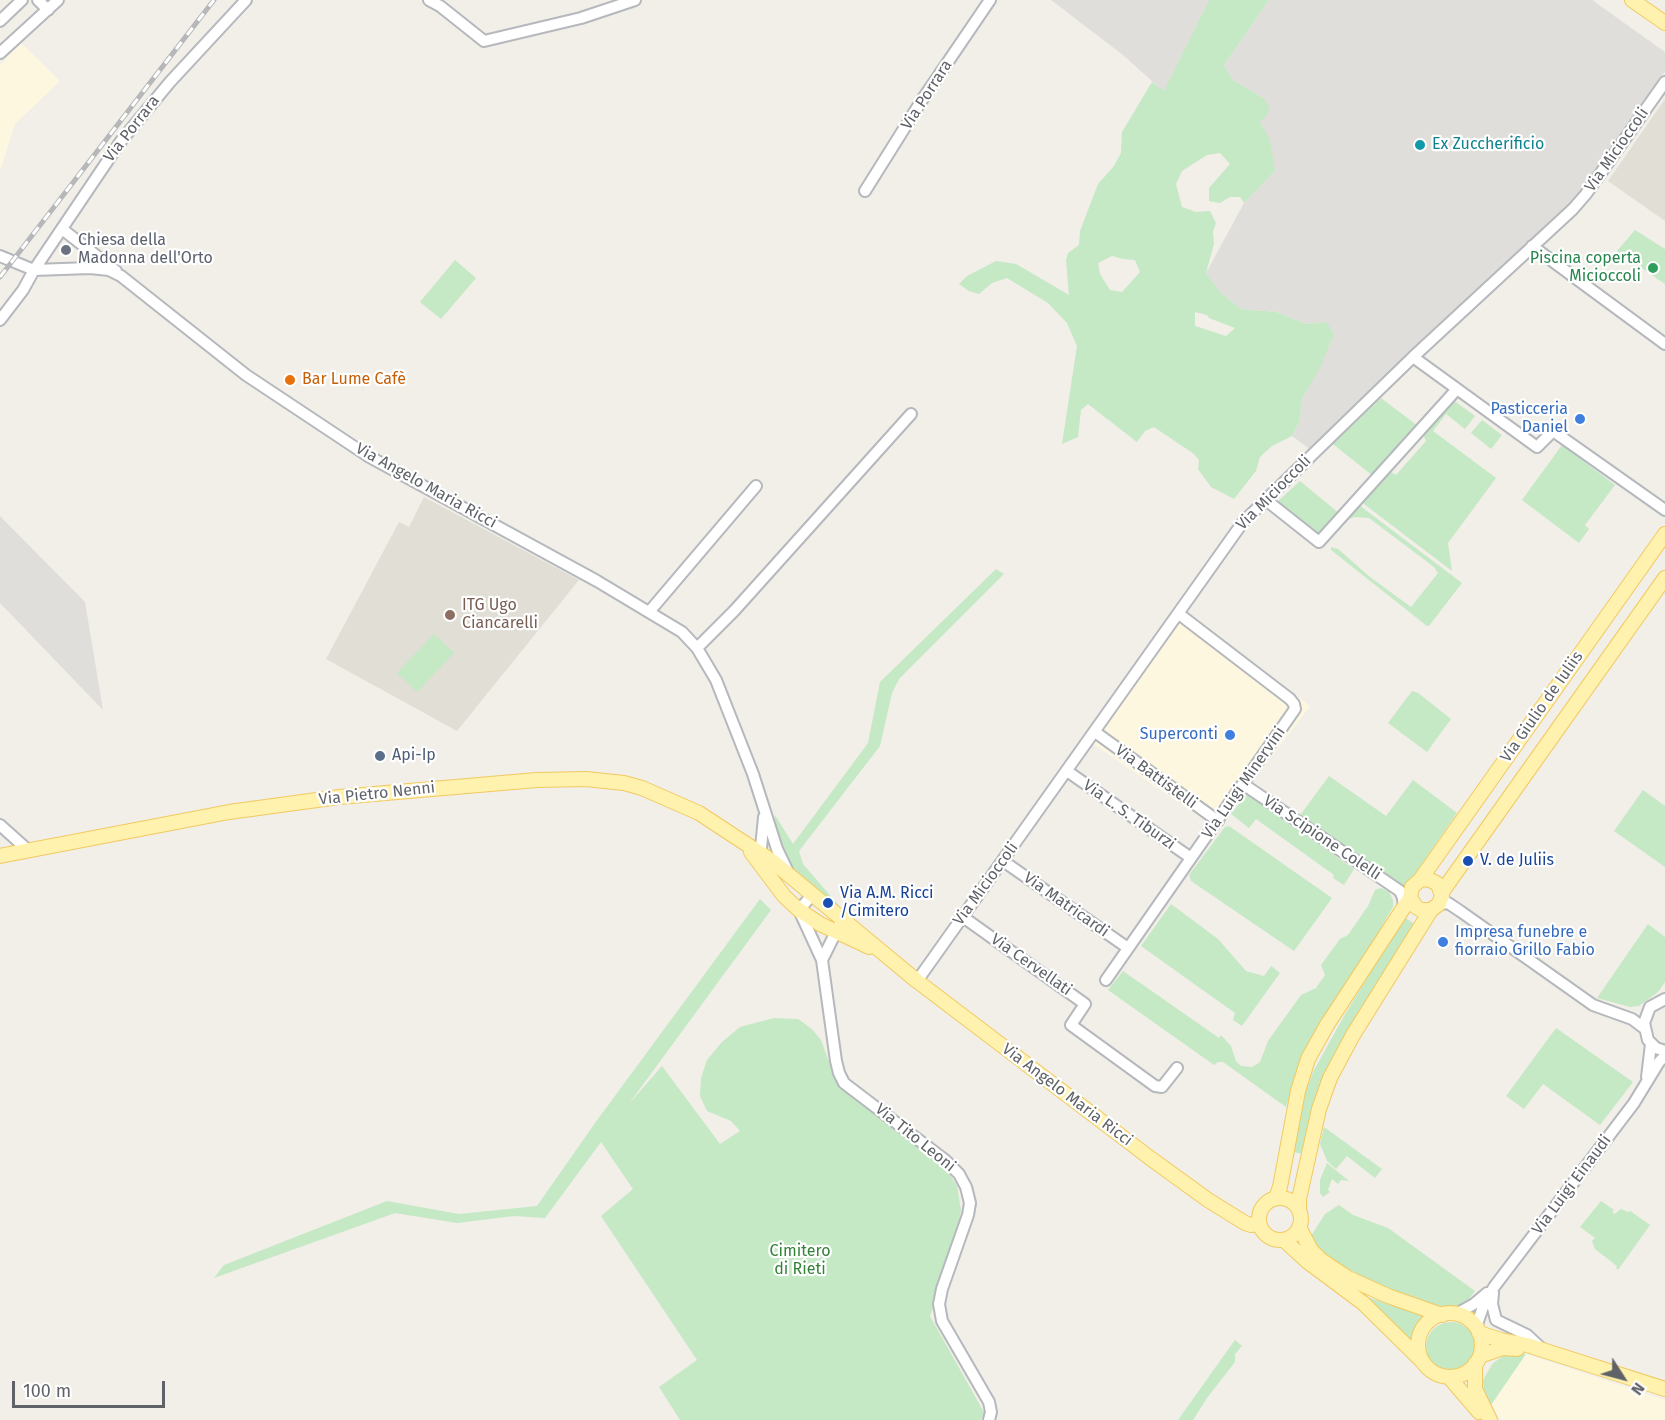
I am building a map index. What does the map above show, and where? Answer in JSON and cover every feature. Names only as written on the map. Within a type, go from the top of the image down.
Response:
[{"type":"main road","points":[[1632,0],[1665,23]]},
{"type":"main road","name":"Via Giulio de Iuliis","points":[[1276,1198],[1280,1187],[1293,1109],[1308,1059],[1409,893],[1665,534]]},
{"type":"main road","name":"Via Giulio de Iuliis","points":[[1299,1210],[1299,1199],[1319,1109],[1330,1078],[1364,1018],[1437,902],[1665,578]]},
{"type":"main road","name":"Via Pietro Nenni","points":[[0,856],[229,812],[339,796],[498,782],[586,779],[624,783],[658,794],[699,813],[742,843]]},
{"type":"main road","name":"Via Angelo Maria Ricci","points":[[742,843],[793,877],[917,981],[1177,1178],[1245,1223],[1259,1224]]},
{"type":"main road","name":"Via Angelo Maria Ricci","points":[[760,857],[784,896],[799,910],[837,932],[882,953]]},
{"type":"main road","points":[[1428,879],[1436,882],[1437,902],[1426,911],[1416,907],[1409,893],[1428,879]]},
{"type":"main road","points":[[1284,1240],[1296,1233],[1300,1215],[1299,1210],[1289,1200],[1276,1198],[1264,1205],[1260,1211],[1259,1224],[1262,1230],[1271,1238],[1284,1240],[1308,1262],[1363,1303],[1438,1375],[1449,1377],[1464,1374],[1478,1360],[1503,1348],[1544,1351]]},
{"type":"main road","points":[[1299,1227],[1311,1250],[1348,1278],[1442,1315],[1456,1314],[1468,1319],[1478,1330],[1501,1340],[1527,1345],[1665,1389]]},
{"type":"main road","points":[[1424,1364],[1419,1350],[1420,1335],[1429,1322],[1442,1315]]},
{"type":"main road","points":[[1478,1330],[1482,1347],[1478,1360],[1475,1389],[1488,1420]]},
{"type":"main road","points":[[1449,1377],[1488,1420]]},
{"type":"street","points":[[0,21],[22,0]]},
{"type":"street","points":[[38,0],[48,10]]},
{"type":"street","points":[[0,52],[58,0]]},
{"type":"street","name":"Via Porrara","points":[[0,320],[23,290],[34,270],[125,136],[170,82],[246,0]]},
{"type":"street","points":[[429,0],[440,6],[484,42],[581,18],[634,0]]},
{"type":"street","name":"Via Porrara","points":[[865,191],[922,100],[990,0]]},
{"type":"street","name":"Via Micioccoli","points":[[917,981],[1237,530],[1413,357],[1573,209],[1665,82]]},
{"type":"street","points":[[62,229],[121,276]]},
{"type":"street","points":[[1532,246],[1665,344]]},
{"type":"street","name":"Via Angelo Maria Ricci","points":[[0,256],[34,270],[90,268],[109,270],[121,276],[246,375],[369,456],[498,526],[682,632],[697,648],[716,680],[753,774],[777,849],[793,877]]},
{"type":"street","points":[[1413,357],[1538,447],[1553,431],[1665,510]]},
{"type":"street","points":[[1266,500],[1319,542],[1457,388]]},
{"type":"street","points":[[697,648],[734,611],[911,414]]},
{"type":"street","points":[[649,612],[756,486]]},
{"type":"street","name":"Via Luigi Minervini","points":[[1106,980],[1294,709],[1294,704],[1179,614]]},
{"type":"street","name":"Via Battistelli","points":[[1095,732],[1218,821]]},
{"type":"street","name":"Via L. S. Tiburzi","points":[[1067,771],[1191,858]]},
{"type":"street","name":"Via Scipione Colelli","points":[[1243,784],[1409,893]]},
{"type":"street","name":"Via Angelo Maria Ricci","points":[[760,857],[764,813]]},
{"type":"street","points":[[0,825],[29,851]]},
{"type":"street","points":[[742,843],[762,827]]},
{"type":"street","points":[[0,856],[8,842],[9,834]]},
{"type":"street","name":"Via Matricardi","points":[[1003,861],[1128,948]]},
{"type":"street","points":[[784,896],[793,877]]},
{"type":"street","points":[[799,910],[813,894]]},
{"type":"street","points":[[1437,902],[1448,903],[1588,1001],[1632,1019],[1644,1029],[1652,1044],[1665,1051]]},
{"type":"street","name":"Via Tito Leoni","points":[[799,910],[822,960],[836,1061],[844,1083],[945,1160],[959,1174],[966,1187],[970,1203],[968,1215],[939,1304],[942,1321],[989,1402],[991,1412],[989,1420]]},
{"type":"street","name":"Via Cervellati","points":[[963,917],[1085,1004],[1071,1025],[1155,1086],[1162,1087],[1177,1068]]},
{"type":"street","points":[[822,960],[842,918]]},
{"type":"street","points":[[1618,1014],[1650,1007],[1665,999]]},
{"type":"street","points":[[1644,1029],[1645,1017],[1650,1007]]},
{"type":"street","name":"Via Luigi Einaudi","points":[[1647,1080],[1652,1044]]},
{"type":"street","name":"Via Luigi Einaudi","points":[[1478,1330],[1483,1307],[1494,1287],[1635,1102],[1647,1080],[1665,1056]]},
{"type":"street","points":[[1494,1287],[1492,1304],[1496,1320],[1527,1335],[1544,1351]]},
{"type":"street","name":"Via Luigi Einaudi","points":[[1456,1314],[1474,1304],[1494,1287]]},
{"type":"shaded area","points":[[1051,0],[1209,0],[1164,92],[1123,55]]},
{"type":"shaded area","name":"Ex Zuccherificio","points":[[1269,0],[1592,0],[1665,52],[1665,71],[1571,204],[1412,350],[1311,450],[1292,436],[1300,420],[1302,399],[1331,342],[1326,322],[1306,324],[1276,312],[1241,309],[1220,292],[1206,273],[1244,203],[1275,171],[1260,122],[1263,98],[1233,80],[1224,65]]},
{"type":"shaded area","points":[[21,43],[60,81],[15,124],[0,171],[0,65]]},
{"type":"shaded area","points":[[1665,99],[1665,221],[1608,181]]},
{"type":"shaded area","name":"ITG Ugo Ciancarelli","points":[[424,497],[579,580],[457,731],[326,659],[399,522],[409,527]]},
{"type":"shaded area","points":[[0,516],[85,602],[103,710],[0,603]]},
{"type":"shaded area","points":[[1187,613],[1310,706],[1217,829],[1092,743]]},
{"type":"shaded area","points":[[1526,1354],[1665,1400],[1665,1420],[1501,1420],[1491,1405]]},
{"type":"green space","points":[[1209,0],[1269,0],[1224,65],[1233,80],[1263,98],[1270,107],[1260,122],[1270,139],[1275,171],[1244,203],[1240,197],[1230,197],[1220,203],[1209,201],[1209,188],[1230,164],[1220,153],[1207,155],[1182,171],[1176,184],[1182,207],[1196,212],[1210,211],[1216,223],[1213,231],[1214,244],[1206,273],[1220,292],[1241,309],[1276,312],[1306,324],[1326,322],[1334,334],[1320,368],[1302,399],[1300,420],[1292,436],[1272,446],[1260,457],[1256,471],[1234,499],[1211,487],[1198,469],[1199,460],[1194,454],[1154,427],[1145,431],[1137,442],[1088,404],[1081,410],[1078,437],[1062,444],[1077,346],[1067,323],[1048,303],[1007,278],[992,283],[979,294],[959,284],[967,276],[996,261],[1016,264],[1069,295],[1066,260],[1068,253],[1079,245],[1080,231],[1098,184],[1114,166],[1121,153],[1122,132],[1152,82],[1164,91]],"holes":[[[1112,256],[1135,260],[1140,272],[1122,292],[1110,290],[1100,274],[1098,263]],[[1195,312],[1207,315],[1209,318],[1235,328],[1226,336],[1195,326]]]},
{"type":"green space","name":"Piscina coperta Micioccoli","points":[[1635,230],[1665,249],[1665,284],[1617,251]]},
{"type":"green space","points":[[455,260],[476,278],[441,319],[420,302]]},
{"type":"green space","points":[[1381,398],[1418,426],[1373,476],[1333,444]]},
{"type":"green space","points":[[1453,400],[1475,416],[1465,429],[1446,414],[1433,431],[1496,478],[1448,543],[1452,571],[1364,504],[1362,497],[1388,470],[1396,475],[1426,441],[1422,432]]},
{"type":"green space","points":[[1482,420],[1502,435],[1491,449],[1471,433]]},
{"type":"green space","points":[[1562,445],[1615,485],[1585,525],[1589,529],[1579,543],[1522,500]]},
{"type":"green space","points":[[1300,481],[1340,514],[1319,539],[1275,504]]},
{"type":"green space","points":[[1359,505],[1462,583],[1429,626],[1331,550],[1331,547],[1338,549],[1370,577],[1411,607],[1438,573],[1434,567],[1369,518],[1354,517],[1347,520],[1328,541],[1325,540]]},
{"type":"green space","points":[[996,569],[1004,574],[899,679],[892,693],[880,746],[799,851],[803,864],[841,908],[785,865],[771,833],[775,815],[793,844],[868,743],[880,682]]},
{"type":"green space","points":[[434,634],[454,653],[417,692],[397,673]]},
{"type":"green space","points":[[1412,691],[1418,693],[1451,719],[1427,752],[1388,723]]},
{"type":"green space","points":[[1329,776],[1386,816],[1413,780],[1457,813],[1403,888],[1298,818]]},
{"type":"green space","points":[[1643,790],[1665,806],[1665,867],[1614,831]]},
{"type":"green space","points":[[1247,794],[1354,869],[1344,885],[1333,878],[1334,875],[1256,819],[1249,828],[1231,814]]},
{"type":"green space","points":[[1229,826],[1332,898],[1294,951],[1191,881],[1189,875],[1225,827]]},
{"type":"green space","points":[[1381,888],[1389,892],[1393,900],[1393,907],[1302,1061],[1286,1107],[1223,1062],[1214,1065],[1108,990],[1123,971],[1219,1038],[1221,1035],[1231,1046],[1236,1061],[1241,1066],[1252,1067],[1260,1062],[1268,1041],[1301,995],[1316,988],[1325,975],[1321,965],[1340,939],[1348,935],[1368,906],[1375,890]]},
{"type":"green space","name":"Cimitero di Rieti","points":[[760,899],[771,910],[628,1105],[662,1066],[720,1144],[740,1131],[731,1121],[707,1111],[700,1096],[701,1078],[707,1060],[722,1042],[740,1027],[774,1018],[798,1019],[812,1029],[821,1040],[836,1081],[847,1093],[947,1170],[957,1186],[961,1210],[957,1235],[930,1316],[986,1416],[980,1420],[680,1420],[659,1387],[697,1360],[601,1216],[633,1189],[601,1142],[545,1218],[514,1216],[457,1223],[395,1213],[214,1278],[224,1265],[387,1201],[459,1214],[537,1206],[595,1123]]},
{"type":"green space","points":[[1171,904],[1218,939],[1246,971],[1264,976],[1271,966],[1280,973],[1242,1026],[1233,1020],[1235,1013],[1141,946]]},
{"type":"green space","points":[[1404,917],[1416,925],[1342,1047],[1304,1154],[1293,1152],[1298,1113],[1313,1072]]},
{"type":"green space","points":[[1648,924],[1665,937],[1665,982],[1658,992],[1639,1006],[1630,1007],[1597,998]]},
{"type":"green space","points":[[1556,1028],[1633,1082],[1600,1125],[1543,1084],[1524,1109],[1506,1096]]},
{"type":"green space","points":[[1324,1127],[1382,1169],[1375,1178],[1347,1156],[1336,1169],[1327,1161],[1320,1144]]},
{"type":"green space","points":[[1327,1163],[1349,1181],[1341,1180],[1338,1184],[1332,1179],[1328,1190],[1330,1192],[1323,1197],[1320,1193],[1320,1180]]},
{"type":"green space","points":[[1601,1201],[1614,1210],[1612,1212],[1615,1214],[1621,1209],[1630,1211],[1650,1225],[1618,1270],[1617,1266],[1595,1249],[1592,1241],[1595,1238],[1580,1227]]},
{"type":"green space","points":[[1339,1205],[1353,1215],[1388,1228],[1475,1291],[1469,1299],[1457,1306],[1442,1309],[1370,1281],[1317,1251],[1311,1236],[1325,1214]]},
{"type":"green space","points":[[1364,1296],[1428,1317],[1416,1328],[1413,1345]]},
{"type":"green space","points":[[1446,1322],[1456,1322],[1469,1329],[1476,1342],[1476,1352],[1469,1365],[1456,1372],[1446,1372],[1437,1368],[1430,1361],[1426,1352],[1426,1342],[1430,1333],[1437,1326]]},
{"type":"green space","points":[[1235,1340],[1242,1346],[1235,1354],[1235,1362],[1193,1420],[1178,1420]]},
{"type":"green space","points":[[1508,1353],[1526,1354],[1491,1405],[1484,1394],[1483,1380],[1493,1363]]},
{"type":"railway","points":[[0,277],[214,0]]},
{"type":"place","name":"Ex Zuccherificio","points":[[1420,145]]},
{"type":"place","name":"Chiesa della Madonna dell'Orto","points":[[66,250]]},
{"type":"place","name":"Piscina coperta Micioccoli","points":[[1653,268]]},
{"type":"place","name":"Bar Lume Cafè","points":[[290,380]]},
{"type":"place","name":"Pasticceria Daniel","points":[[1580,419]]},
{"type":"place","name":"ITG Ugo Ciancarelli","points":[[450,615]]},
{"type":"place","name":"Superconti","points":[[1230,735]]},
{"type":"place","name":"Api-Ip","points":[[380,756]]},
{"type":"place","name":"V. de Juliis","points":[[1468,861]]},
{"type":"place","name":"Via A.M. Ricci /Cimitero","points":[[828,903]]},
{"type":"place","name":"Impresa funebre e fiorraio Grillo Fabio","points":[[1443,942]]}]
